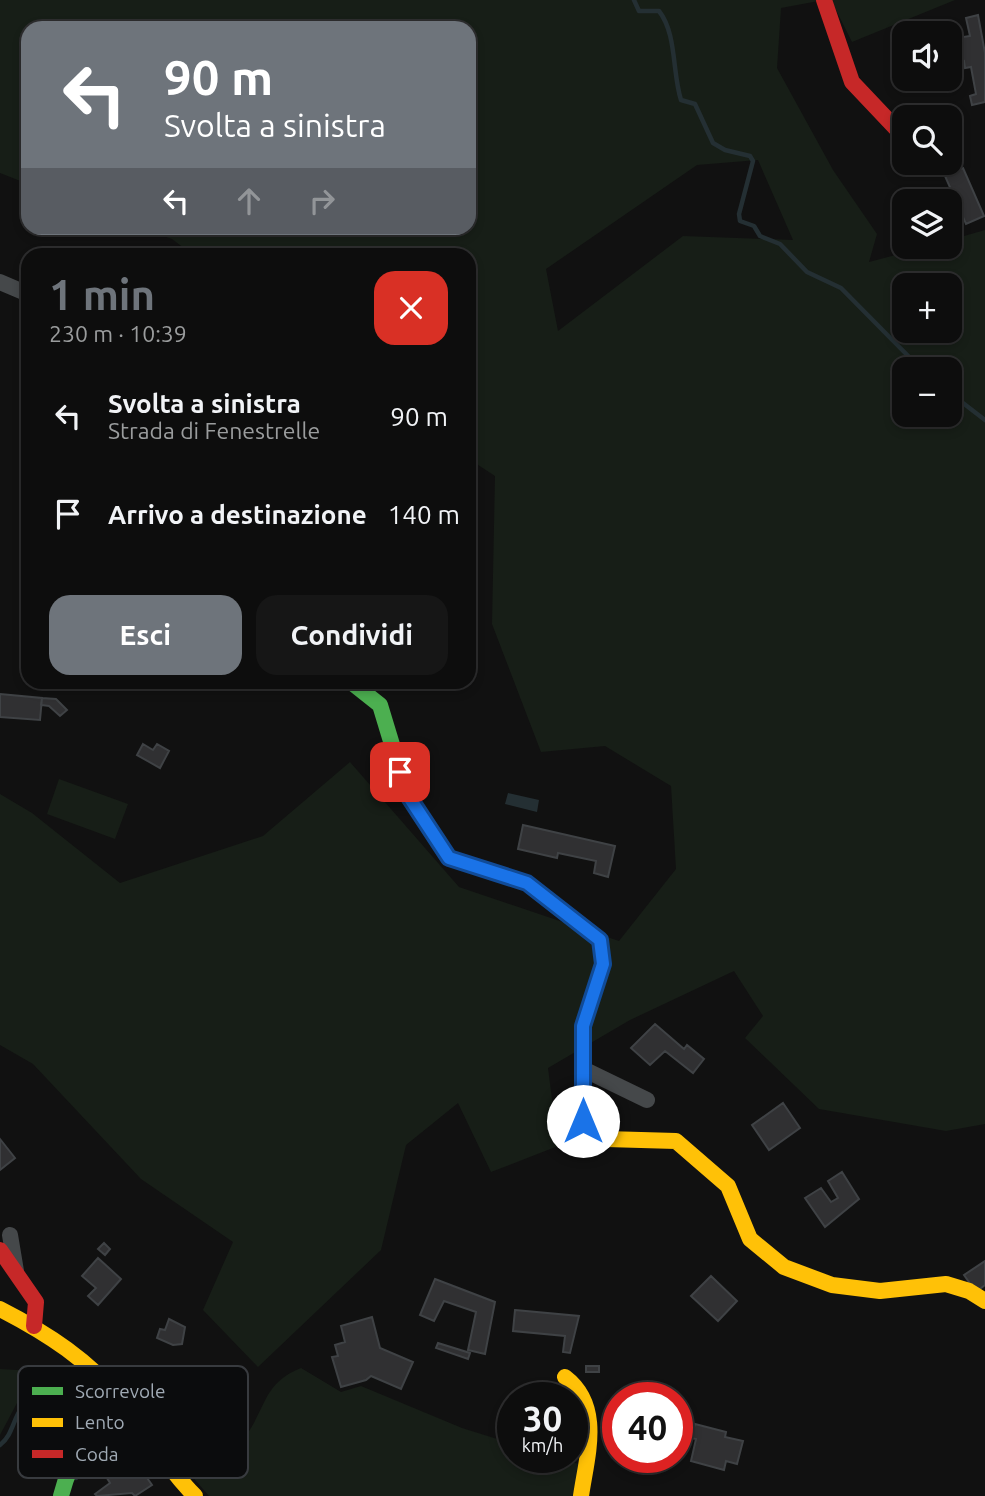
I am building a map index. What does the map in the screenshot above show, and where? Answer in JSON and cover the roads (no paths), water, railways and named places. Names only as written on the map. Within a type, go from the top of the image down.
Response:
[{"type":"street","points":[[824,0],[852,82],[892,124]]},
{"type":"street","points":[[0,282],[21,290]]},
{"type":"street","points":[[360,689],[380,705],[407,794],[449,858],[527,883],[600,940],[603,964],[583,1026],[583,1121],[606,1139],[676,1142],[728,1186],[750,1239],[784,1267],[832,1285],[880,1291],[946,1284],[969,1291],[985,1301]]},
{"type":"street","points":[[583,1069],[647,1100]]},
{"type":"street","points":[[10,1235],[16,1273]]},
{"type":"street","points":[[0,1250],[36,1302],[34,1325]]},
{"type":"street","points":[[0,1309],[34,1325],[87,1366]]},
{"type":"street","points":[[565,1377],[578,1384],[588,1404],[580,1496]]},
{"type":"street","points":[[61,1496],[64,1478]]},
{"type":"street","points":[[181,1478],[195,1496]]},
{"type":"waterway","points":[[634,0],[639,11],[659,11],[665,20],[681,100],[695,104],[713,143],[725,150],[750,156],[753,161],[739,214],[740,221],[754,226],[760,236],[780,244],[807,272],[841,288],[909,357]]},
{"type":"waterway","points":[[962,402],[985,420]]},
{"type":"waterway","points":[[0,1445],[8,1436],[18,1414]]}]
